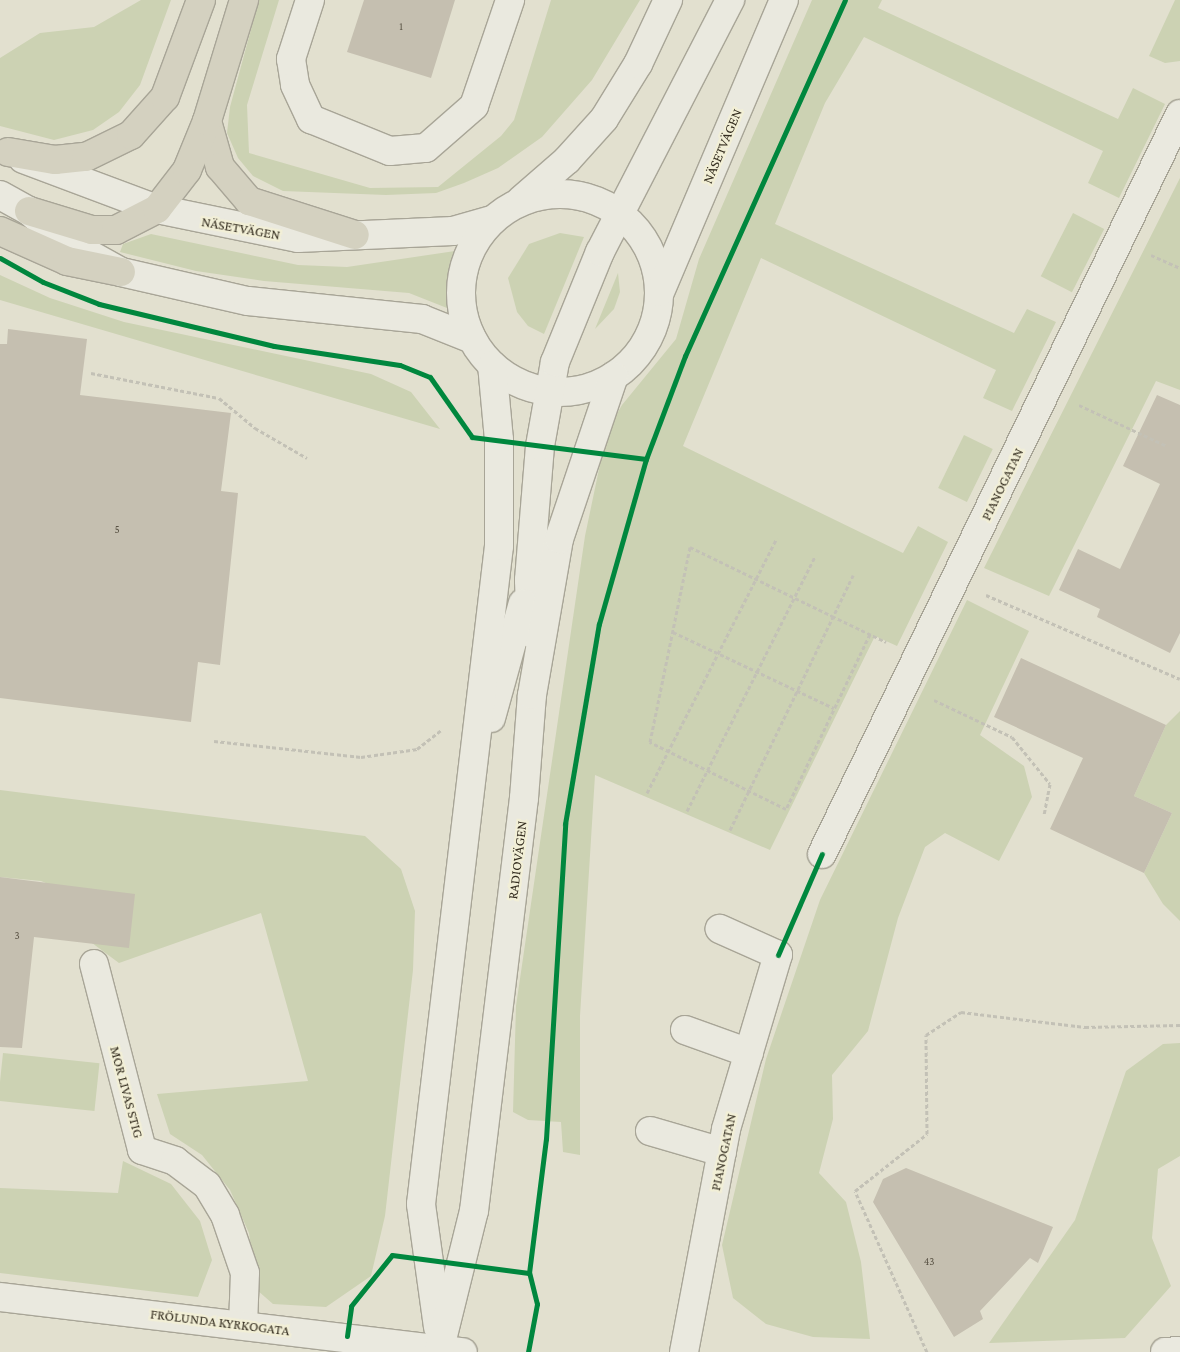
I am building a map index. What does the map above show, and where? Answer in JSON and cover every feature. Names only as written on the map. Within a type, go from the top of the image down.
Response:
[{"type":"highway","points":[[4,150],[55,160],[86,156],[131,135],[165,97],[201,0]]},
{"type":"highway","points":[[30,210],[92,230],[116,230],[157,209],[187,170],[207,121],[244,0]]},
{"type":"highway","points":[[207,121],[220,166],[249,202],[356,235]]},
{"type":"highway","points":[[0,231],[67,261],[121,272]]},
{"type":"street","points":[[310,0],[291,59],[295,85],[310,119],[390,151],[426,148],[474,106],[510,0]]},
{"type":"street","points":[[614,376],[571,392],[548,392],[508,378],[492,365],[472,339],[463,315],[465,263],[492,220],[519,202],[567,160],[604,119],[638,64],[668,0]]},
{"type":"street","points":[[532,695],[529,580],[548,392],[566,331],[621,214],[730,0]]},
{"type":"street","name":"NÄSETVÄGEN","points":[[614,376],[647,340],[660,292],[784,0]]},
{"type":"street","name":"PIANOGATAN","points":[[822,854],[1180,114]]},
{"type":"street","name":"NÄSETVÄGEN","points":[[4,150],[157,209],[298,238],[453,231],[492,220]]},
{"type":"street","points":[[519,202],[545,194],[572,194],[597,200],[621,214],[649,248],[660,292]]},
{"type":"street","points":[[0,195],[30,210],[60,238],[121,272],[248,301],[422,319],[472,339]]},
{"type":"street","points":[[448,1351],[421,1204],[499,546],[499,440],[492,365]]},
{"type":"street","name":"RADIOVÄGEN","points":[[448,1351],[474,1211],[524,798],[532,695],[559,539],[614,376]]},
{"type":"street","points":[[469,799],[529,580]]},
{"type":"street","name":"PIANOGATAN","points":[[684,1352],[722,1152],[778,955],[720,929]]},
{"type":"street","name":"MOR LIVAS STIG","points":[[94,964],[142,1150],[175,1161],[207,1185],[225,1215],[245,1273],[243,1324]]},
{"type":"street","points":[[685,1030],[749,1053]]},
{"type":"street","points":[[650,1131],[722,1152]]},
{"type":"street","name":"FRÖLUNDA KYRKOGATA","points":[[0,1297],[243,1324],[448,1351]]},
{"type":"street","points":[[1165,1352],[1180,1352]]},
{"type":"path","points":[[91,373],[219,398],[255,428],[308,458]]},
{"type":"path","points":[[1047,390],[1167,446]]},
{"type":"path","points":[[647,793],[716,653],[777,538]]},
{"type":"path","points":[[870,634],[786,809],[650,742],[690,547],[918,657]]},
{"type":"path","points":[[687,811],[815,556]]},
{"type":"path","points":[[730,830],[853,575]]},
{"type":"path","points":[[955,582],[1180,679]]},
{"type":"path","points":[[673,632],[834,708]]},
{"type":"path","points":[[904,686],[1012,737],[1050,784],[1044,814]]},
{"type":"path","points":[[214,741],[361,756],[417,749],[446,726]]},
{"type":"path","points":[[928,1352],[855,1191],[927,1134],[926,1035],[962,1012],[1085,1027],[1180,1025]]},
{"type":"green space","points":[[141,0],[171,0],[140,85],[119,112],[93,130],[54,140],[0,126],[0,58],[40,33],[94,27]]},
{"type":"green space","points":[[259,0],[279,0],[247,105],[249,153],[370,188],[438,187],[501,136],[514,120],[551,0],[640,0],[592,80],[542,137],[498,168],[464,183],[436,193],[386,195],[283,191],[253,176],[238,158],[227,133],[230,107]]},
{"type":"green space","points":[[812,0],[882,0],[878,8],[1118,119],[1133,88],[1165,104],[1119,198],[1088,183],[1103,151],[864,37],[825,103],[775,224],[1014,333],[1027,309],[1056,322],[1012,411],[983,398],[996,370],[761,258],[683,446],[903,553],[918,526],[948,542],[897,646],[875,636],[770,850],[595,775],[580,1016],[580,1155],[563,1152],[561,1122],[528,1120],[513,1112],[516,1006],[585,536],[607,431],[622,405],[676,339],[699,259]]},
{"type":"green space","points":[[1175,0],[1180,0],[1180,61],[1165,63],[1149,56]]},
{"type":"green space","points":[[1180,178],[1180,390],[1156,381],[1049,596],[984,568]]},
{"type":"green space","points":[[1073,213],[1104,229],[1072,292],[1041,276]]},
{"type":"green space","points":[[560,233],[584,237],[544,334],[528,326],[517,312],[508,278],[529,244]]},
{"type":"green space","points":[[151,234],[298,265],[347,267],[455,251],[447,308],[409,293],[264,281],[196,271],[120,252],[123,244]]},
{"type":"green space","points":[[618,273],[620,292],[614,309],[595,329]]},
{"type":"green space","points":[[0,275],[50,298],[124,322],[371,374],[411,392],[440,429],[0,300]]},
{"type":"green space","points":[[964,435],[993,449],[967,502],[938,488]]},
{"type":"green space","points":[[967,600],[1029,631],[980,735],[1024,766],[1032,797],[999,861],[945,833],[925,847],[898,918],[868,1031],[832,1075],[833,1119],[819,1173],[846,1202],[861,1262],[870,1339],[813,1337],[766,1324],[733,1298],[722,1245],[766,1059],[820,900]]},
{"type":"green space","points":[[1180,711],[1180,921],[1163,904],[1144,873],[1172,813],[1134,796],[1166,725]]},
{"type":"green space","points":[[0,790],[365,836],[401,869],[415,911],[413,970],[385,1216],[371,1276],[326,1307],[273,1304],[257,1290],[249,1233],[230,1190],[202,1155],[170,1134],[157,1094],[308,1081],[261,913],[119,963],[88,940],[70,893],[41,881],[0,877]]},
{"type":"green space","points":[[1180,1043],[1180,1156],[1158,1169],[1152,1238],[1171,1286],[1125,1338],[989,1343],[1075,1220],[1126,1071],[1163,1044]]},
{"type":"green space","points":[[3,1053],[99,1063],[94,1111],[0,1101]]},
{"type":"green space","points":[[123,1161],[171,1184],[200,1221],[212,1260],[198,1297],[0,1273],[0,1188],[118,1193]]},
{"type":"building","points":[[364,0],[455,0],[431,78],[347,52]]},
{"type":"building","points":[[8,329],[87,339],[80,395],[231,413],[221,491],[238,493],[220,665],[198,662],[191,722],[0,698],[0,344],[7,344]]},
{"type":"building","points":[[1157,395],[1180,405],[1180,633],[1170,653],[1097,617],[1100,609],[1059,590],[1078,549],[1120,569],[1160,484],[1123,466]]},
{"type":"building","points":[[1021,658],[1166,725],[1134,796],[1172,813],[1144,873],[1050,829],[1083,758],[994,717]]},
{"type":"building","points":[[0,877],[135,894],[129,948],[34,937],[22,1048],[0,1047]]},
{"type":"building","points":[[906,1168],[1053,1227],[1038,1263],[1030,1258],[980,1311],[983,1319],[954,1337],[873,1202],[883,1179]]},
{"type":"cycle path","points":[[528,1352],[537,1304],[529,1273],[546,1139],[565,824],[599,624],[646,459],[685,356],[845,0]]},
{"type":"cycle path","points":[[0,258],[43,282],[99,304],[274,346],[400,365],[430,377],[472,437],[646,459]]},
{"type":"cycle path","points":[[778,955],[822,854]]},
{"type":"cycle path","points":[[347,1336],[351,1306],[392,1255],[529,1273]]}]
